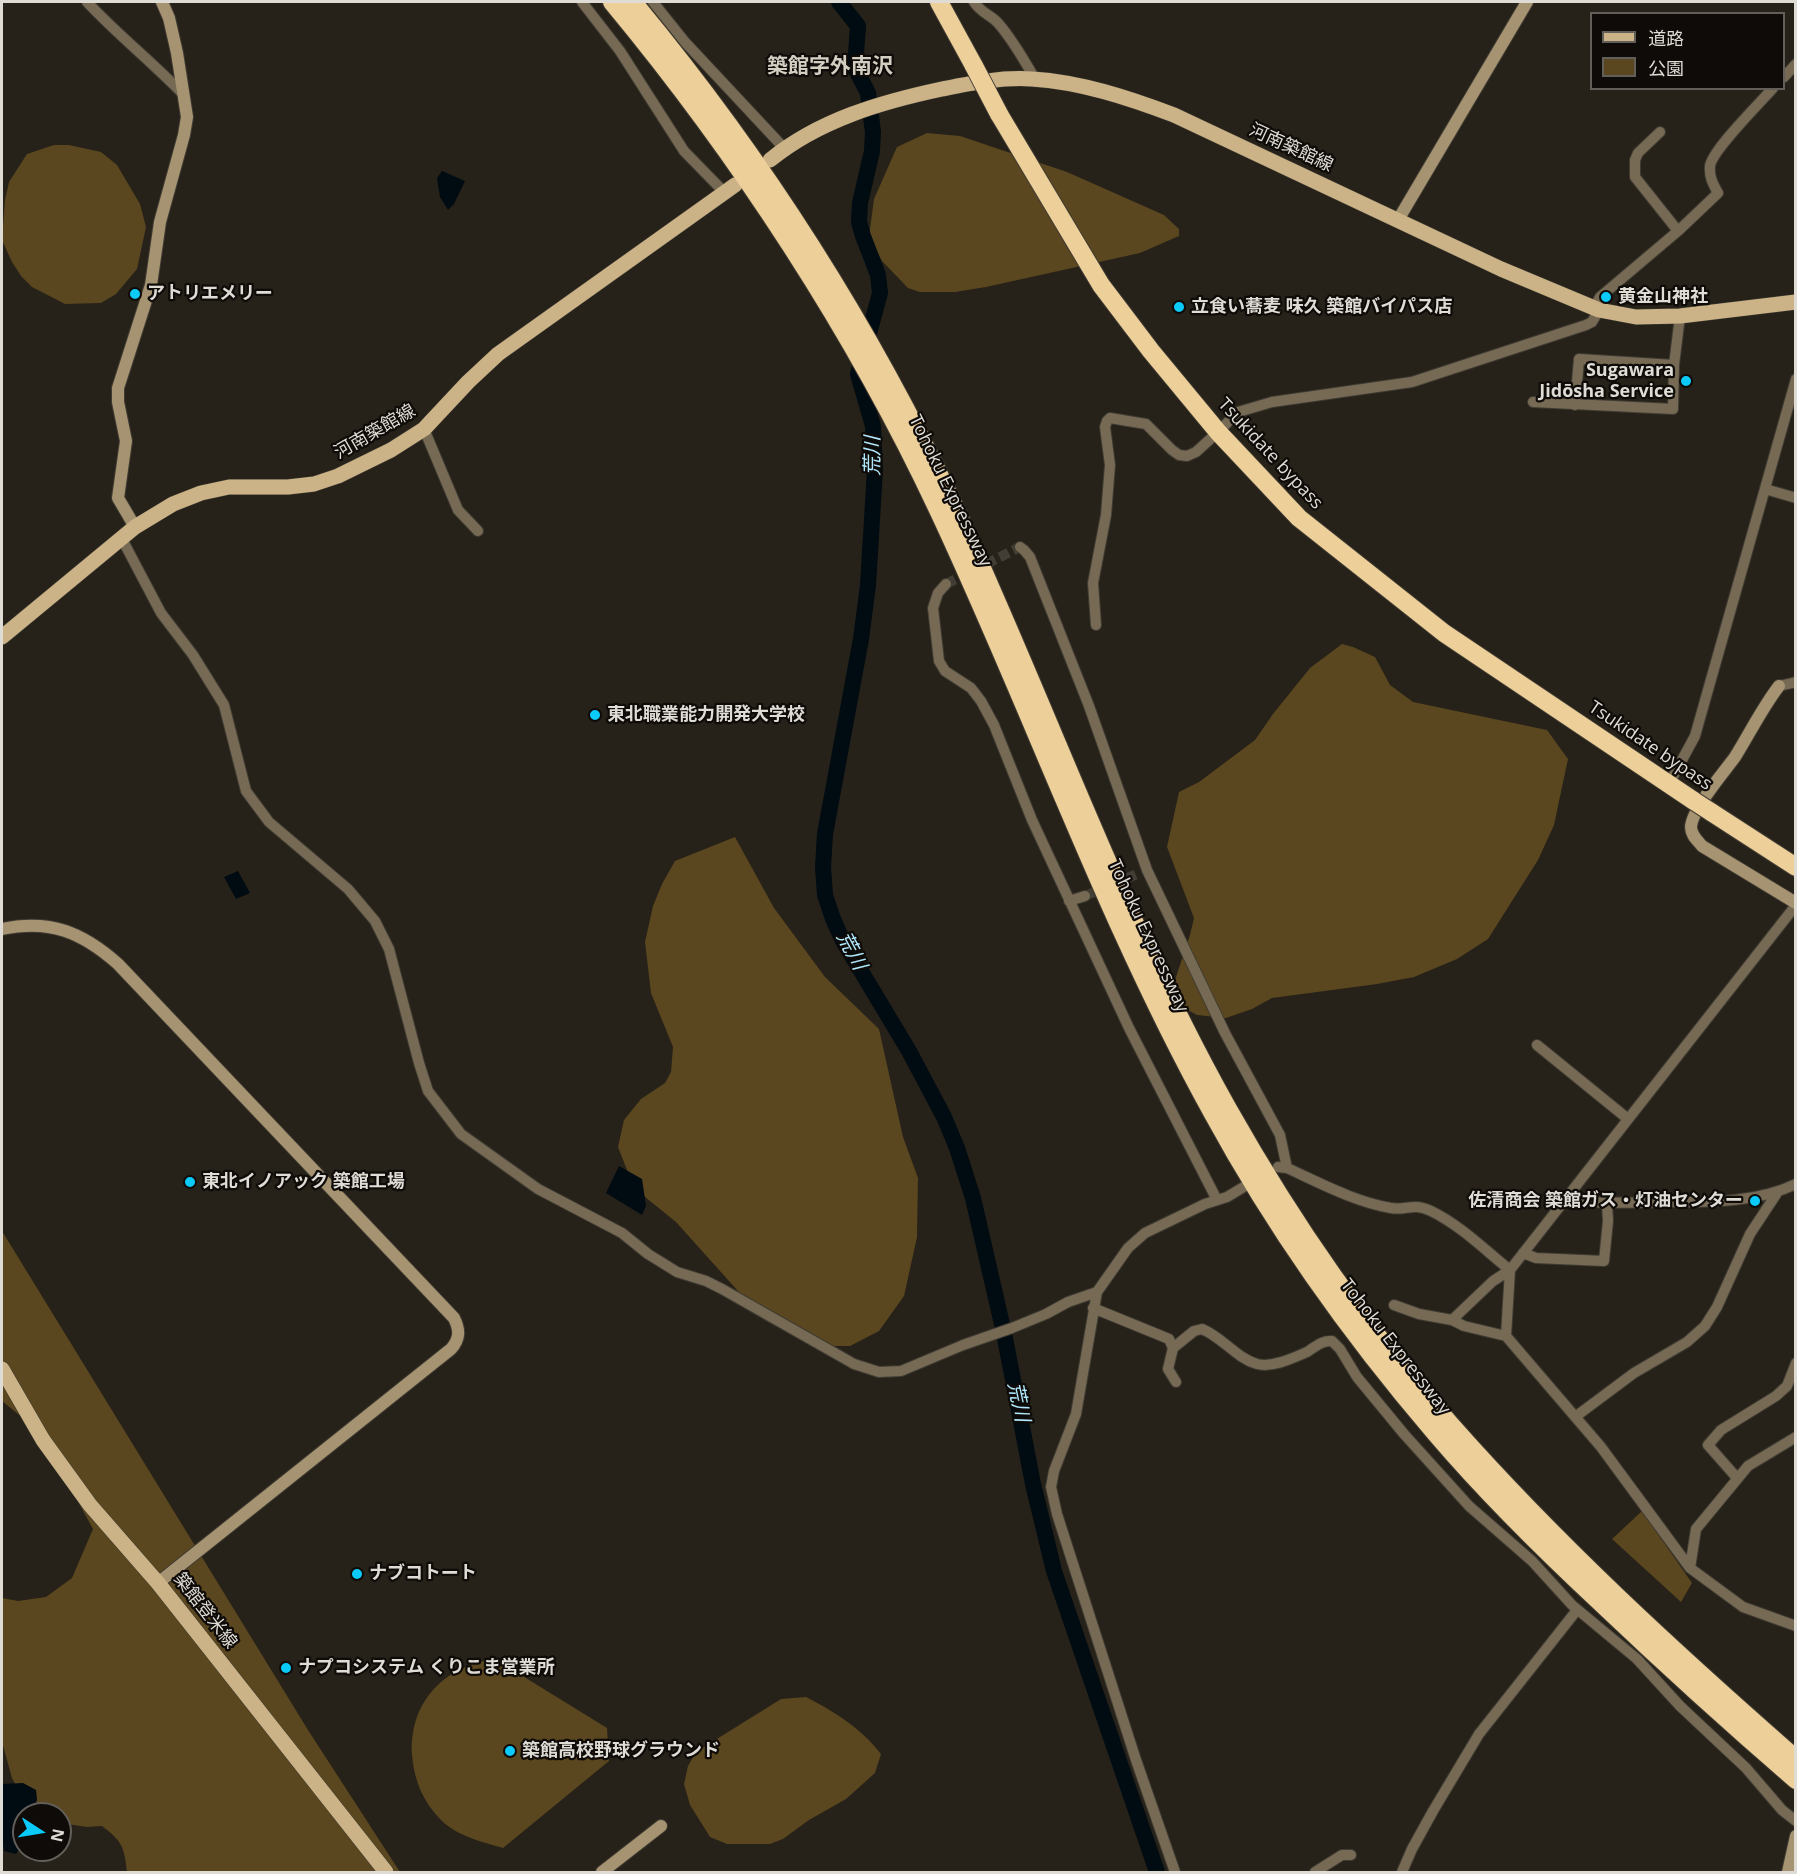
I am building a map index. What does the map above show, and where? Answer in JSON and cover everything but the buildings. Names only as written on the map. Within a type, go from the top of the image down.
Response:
[{"type":"highway","name":"Tohoku Expressway","points":[[612,2],[698,111],[757,196],[840,323],[877,390],[939,511],[1131,956],[1214,1118],[1265,1202],[1318,1281],[1378,1362],[1436,1434],[1501,1506],[1674,1673],[1796,1780]]},
{"type":"highway","name":"Tohoku Expressway","points":[[633,2],[711,101],[771,186],[847,303],[883,368],[953,504],[1145,947],[1223,1099],[1277,1191],[1331,1272],[1390,1352],[1480,1458],[1536,1516],[1684,1660],[1796,1759]]},
{"type":"highway","name":"Tsukidate bypass","points":[[939,2],[999,114],[1101,285],[1151,351],[1218,432],[1299,518],[1444,633],[1796,867]]},
{"type":"main road","name":"河南築館線","points":[[770,160],[784,148],[818,127],[885,103],[908,96],[997,79],[1035,79],[1089,88],[1131,99],[1184,120],[1501,269],[1596,309],[1636,317],[1680,315],[1796,302]]},
{"type":"main road","name":"河南築館線","points":[[2,637],[135,527],[173,504],[201,493],[229,487],[305,485],[338,476],[391,450],[424,429],[498,354],[730,188]]},
{"type":"main road","name":"築館登米線","points":[[2,1369],[43,1440],[90,1505],[158,1583],[386,1872]]},
{"type":"street","points":[[87,2],[110,27],[153,63],[183,94]]},
{"type":"street","points":[[135,527],[118,498],[126,441],[118,402],[118,388],[151,285],[160,222],[187,117],[169,18],[162,2]]},
{"type":"street","points":[[582,2],[620,51],[684,151],[730,188]]},
{"type":"street","points":[[653,2],[685,42],[784,148]]},
{"type":"street","points":[[974,2],[980,12],[996,21],[1016,47],[1035,79]]},
{"type":"street","points":[[1398,220],[1527,2]]},
{"type":"street","points":[[1785,76],[1796,64]]},
{"type":"street","points":[[1096,625],[1093,583],[1102,540],[1110,473],[1105,427],[1110,418],[1146,423],[1172,450],[1179,455],[1187,456],[1196,452],[1238,412],[1272,402],[1412,382],[1586,325],[1592,322],[1600,297],[1678,231],[1718,193],[1710,178],[1710,164],[1717,151],[1771,90]]},
{"type":"street","points":[[1660,132],[1638,153],[1635,160],[1635,177],[1678,231]]},
{"type":"street","points":[[1533,402],[1673,409],[1674,365],[1680,315]]},
{"type":"street","points":[[1575,405],[1579,359],[1674,365]]},
{"type":"street","points":[[1669,784],[1695,736],[1796,379]]},
{"type":"street","points":[[424,429],[458,510],[478,531]]},
{"type":"street","points":[[1765,489],[1796,498]]},
{"type":"street","points":[[122,539],[161,614],[193,655],[224,705],[246,791],[269,822],[348,889],[375,921],[389,949],[428,1091],[461,1134],[538,1189],[622,1233],[648,1254],[677,1272],[706,1281],[722,1289],[854,1364],[879,1372],[901,1371],[1094,1293],[1132,1245],[1145,1233],[1205,1204],[1227,1197],[1247,1185]]},
{"type":"street","points":[[1020,547],[1029,557],[1089,706],[1142,872],[1280,1136],[1282,1167],[1369,1202],[1394,1209],[1414,1206],[1429,1210],[1449,1221],[1510,1270]]},
{"type":"street","points":[[946,584],[939,592],[933,608],[939,662],[945,671],[971,688],[986,709],[1032,820],[1129,1028],[1216,1200]]},
{"type":"street","points":[[1452,1320],[1493,1281],[1510,1270],[1796,904],[1702,846],[1693,835],[1691,827],[1694,814],[1736,756],[1767,701],[1779,686],[1796,682]]},
{"type":"street","points":[[1070,901],[1085,896]]},
{"type":"street","points":[[2,929],[45,925],[72,932],[98,946],[454,1318],[458,1327],[457,1342],[451,1349],[158,1583]]},
{"type":"street","points":[[1537,1045],[1628,1119]]},
{"type":"street","points":[[1562,1201],[1606,1204],[1714,1202],[1777,1193],[1796,1184]]},
{"type":"street","points":[[1575,1417],[1634,1373],[1687,1342],[1705,1326],[1717,1307],[1750,1234],[1777,1193]]},
{"type":"street","points":[[1523,1253],[1536,1258],[1604,1261],[1608,1221],[1606,1204]]},
{"type":"street","points":[[1506,1336],[1510,1270]]},
{"type":"street","points":[[1094,1293],[1076,1414],[1054,1471],[1051,1487],[1125,1727],[1175,1872]]},
{"type":"street","points":[[1394,1305],[1419,1314],[1452,1320],[1464,1326],[1506,1336],[1601,1447],[1690,1569],[1743,1607],[1796,1626]]},
{"type":"street","points":[[1093,1308],[1169,1339],[1173,1348]]},
{"type":"street","points":[[1176,1382],[1168,1368],[1173,1348],[1194,1331],[1202,1329],[1213,1333],[1248,1360],[1260,1365],[1288,1359],[1325,1340],[1332,1341],[1340,1349],[1357,1377],[1430,1464],[1469,1506],[1532,1561],[1577,1610],[1637,1659],[1680,1707],[1746,1768],[1782,1810],[1796,1821]]},
{"type":"street","points":[[1737,1478],[1708,1444],[1721,1430],[1776,1396],[1787,1386],[1796,1363]]},
{"type":"street","points":[[1690,1569],[1696,1529],[1748,1466],[1796,1437]]},
{"type":"street","points":[[1402,1872],[1427,1821],[1479,1734],[1577,1610]]},
{"type":"street","points":[[602,1872],[661,1826]]},
{"type":"street","points":[[1788,1872],[1796,1836]]},
{"type":"street","points":[[1315,1872],[1342,1855],[1351,1855]]},
{"type":"green space","points":[[927,133],[960,136],[1067,172],[1164,215],[1179,229],[1179,236],[1140,253],[986,287],[955,292],[920,292],[908,288],[882,261],[869,237],[874,199],[897,147]]},
{"type":"green space","points":[[54,145],[69,145],[101,152],[117,165],[140,204],[146,227],[137,269],[116,294],[101,303],[65,304],[32,287],[12,262],[2,240],[5,200],[9,182],[27,154]]},
{"type":"green space","points":[[1342,644],[1375,657],[1390,685],[1413,702],[1547,730],[1568,759],[1554,825],[1538,860],[1488,939],[1457,959],[1414,977],[1272,998],[1252,1009],[1226,1018],[1197,1015],[1178,1005],[1174,983],[1194,918],[1167,847],[1179,792],[1199,782],[1255,740],[1310,668]]},
{"type":"green space","points":[[735,837],[774,908],[825,977],[879,1029],[903,1137],[918,1178],[917,1237],[904,1296],[879,1331],[850,1346],[813,1346],[764,1320],[676,1222],[634,1188],[618,1147],[624,1120],[641,1099],[665,1083],[671,1072],[673,1047],[651,993],[645,942],[653,906],[675,861]]},
{"type":"green space","points":[[2,1231],[308,1730],[400,1872],[127,1872],[125,1857],[114,1836],[102,1826],[72,1825],[72,1802],[24,1802],[12,1778],[2,1742],[2,1598],[18,1601],[46,1597],[72,1578],[93,1529],[40,1432],[2,1401]]},
{"type":"green space","points":[[1642,1511],[1692,1583],[1681,1602],[1612,1539]]},
{"type":"green space","name":"築館高校野球グラウンド","points":[[495,1659],[607,1728],[609,1761],[503,1848],[462,1834],[441,1820],[429,1806],[420,1790],[412,1755],[417,1719],[423,1703],[433,1690],[446,1678],[460,1670]]},
{"type":"green space","points":[[806,1697],[847,1721],[865,1736],[881,1754],[875,1773],[846,1799],[809,1820],[783,1839],[770,1844],[727,1844],[710,1837],[690,1805],[684,1784],[688,1766],[696,1752],[781,1699]]},
{"type":"shaded area","points":[[442,171],[465,181],[454,204],[448,210],[440,197],[437,178]]},
{"type":"shaded area","points":[[238,871],[250,893],[236,899],[224,877]]},
{"type":"shaded area","points":[[619,1166],[642,1179],[646,1206],[642,1215],[606,1193]]},
{"type":"shaded area","points":[[23,1783],[36,1790],[36,1802],[12,1802],[12,1853],[4,1851],[2,1784]]},
{"type":"waterway","name":"荒川","points":[[839,2],[858,26],[855,68],[868,93],[873,132],[872,151],[860,203],[859,222],[878,275],[880,293],[858,374],[873,426],[875,470],[868,585],[861,639],[825,834],[823,867],[825,895],[843,941],[909,1051],[944,1117],[957,1148],[973,1198],[1004,1333],[1033,1484],[1054,1571],[1157,1872]]},
{"type":"tunnel","points":[[946,584],[1020,547]]},
{"type":"tunnel","points":[[1085,896],[1137,874]]},
{"type":"place","name":"アトリエメリー","points":[[135,294]]},
{"type":"place","name":"黄金山神社","points":[[1606,297]]},
{"type":"place","name":"立食い蕎麦 味久 築館バイパス店","points":[[1179,307]]},
{"type":"place","name":"Sugawara Jidōsha Service","points":[[1686,381]]},
{"type":"place","name":"東北職業能力開発大学校","points":[[595,715]]},
{"type":"place","name":"東北イノアック 築館工場","points":[[190,1182]]},
{"type":"place","name":"佐清商会 築館ガス・灯油センター","points":[[1755,1201]]},
{"type":"place","name":"ナブコトート","points":[[357,1574]]},
{"type":"place","name":"ナプコシステム くりこま営業所","points":[[286,1668]]},
{"type":"place","name":"築館高校野球グラウンド","points":[[510,1751]]},
{"type":"district","name":"築館字外南沢","points":[[830,67]]}]
